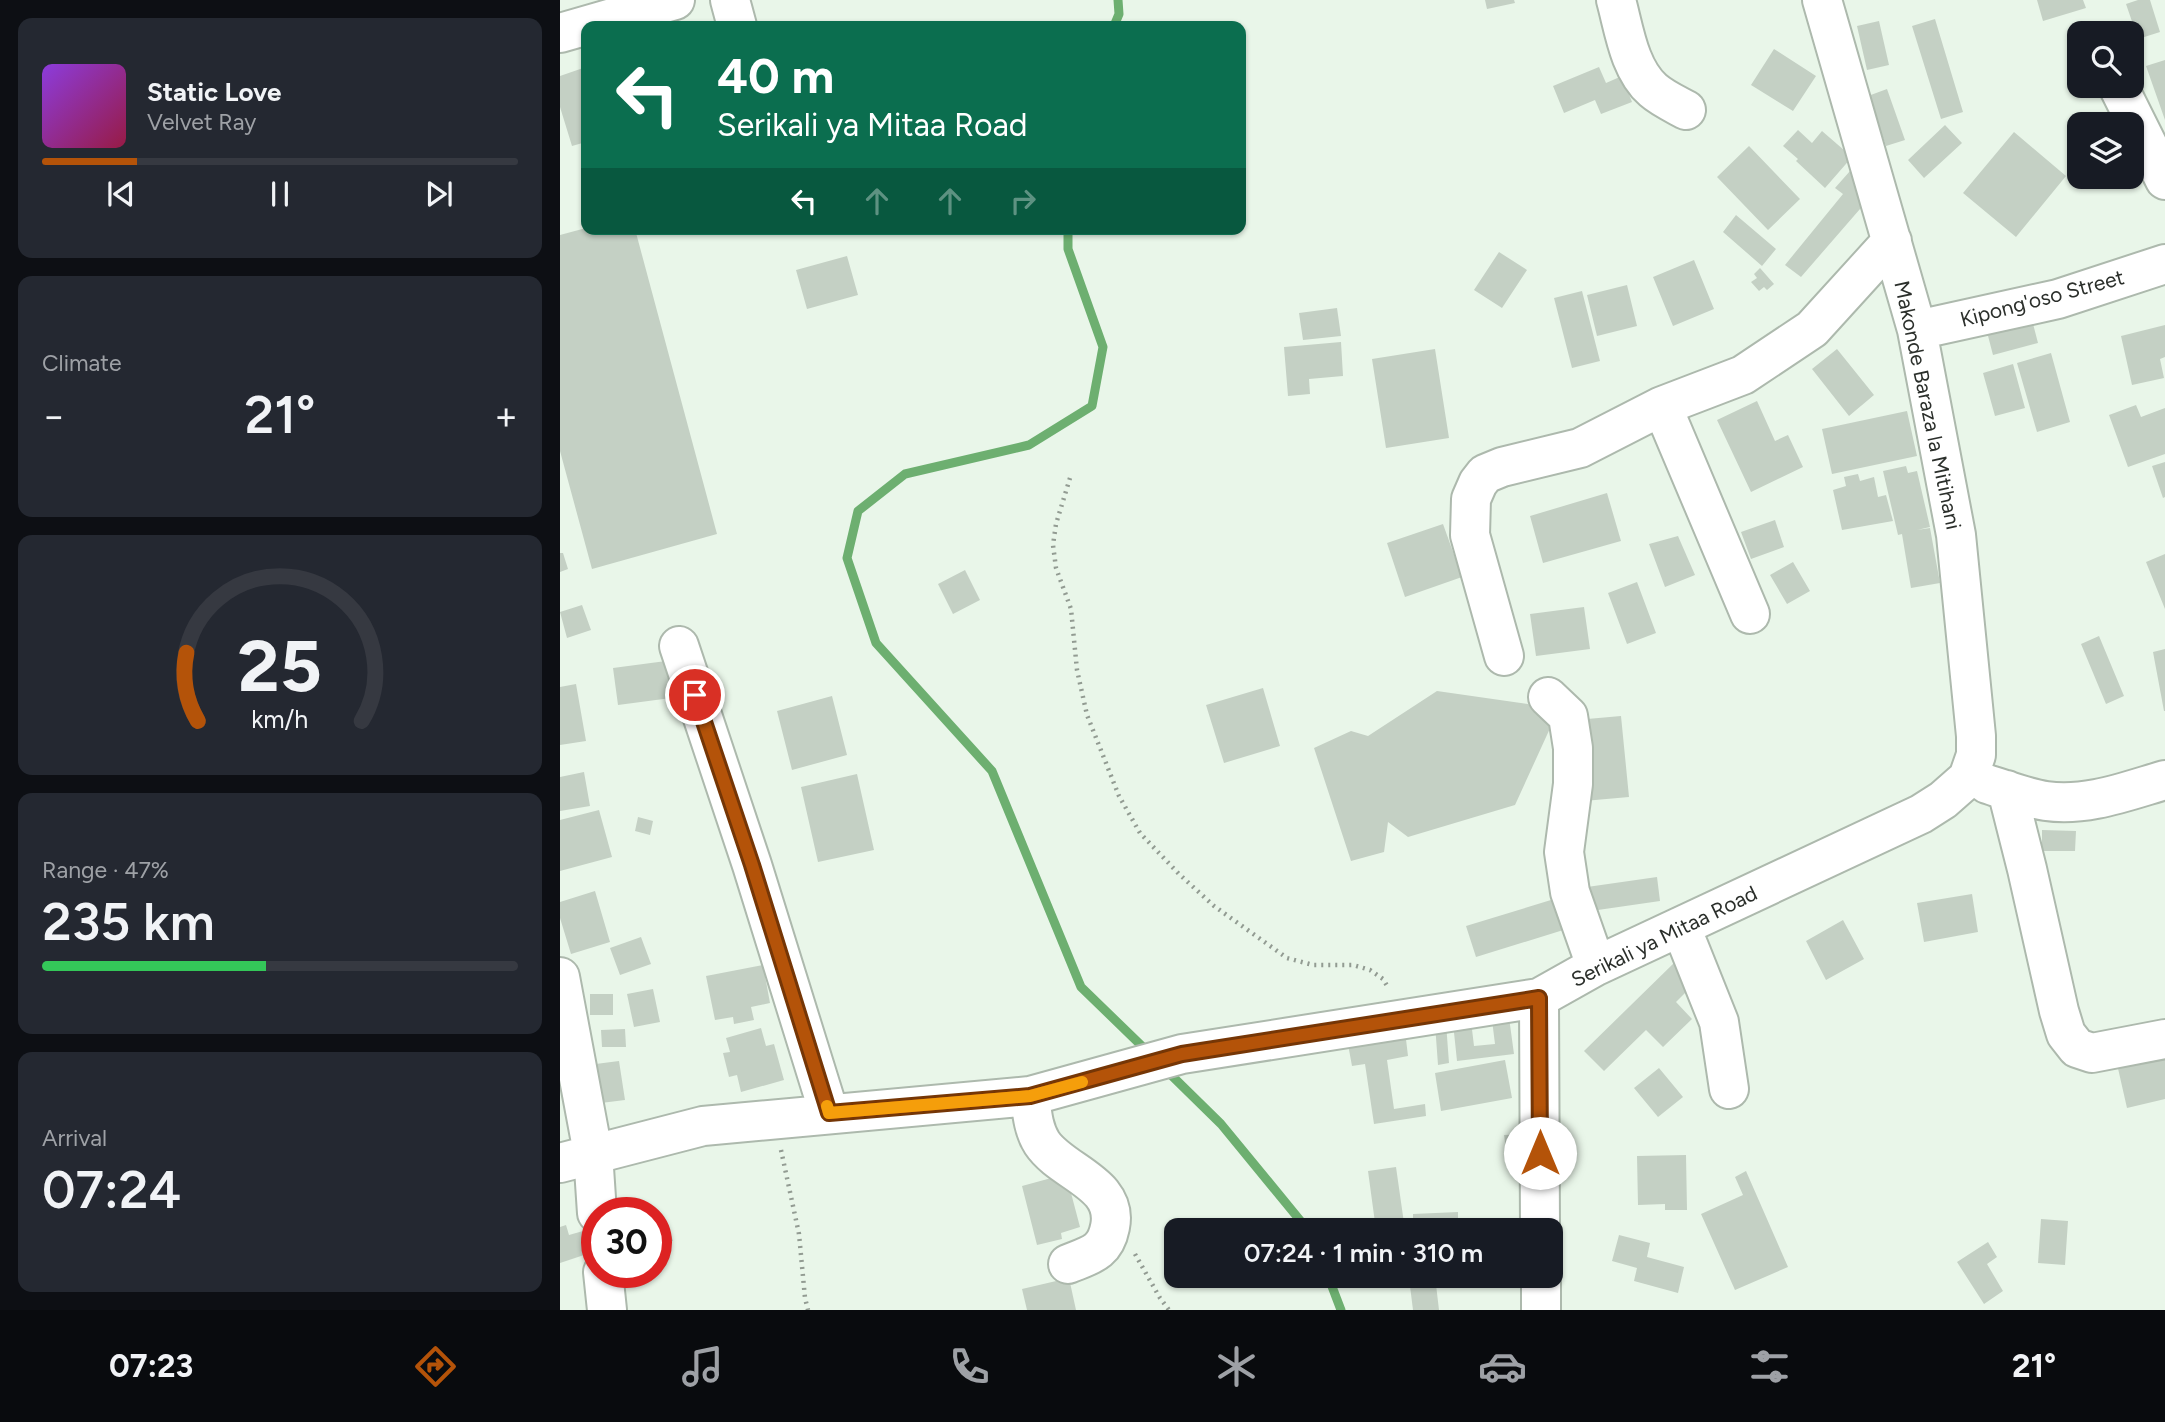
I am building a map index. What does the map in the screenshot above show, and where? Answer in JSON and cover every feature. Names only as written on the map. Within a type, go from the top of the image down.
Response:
[{"type":"street","points":[[590,21],[675,0]]},
{"type":"street","points":[[730,0],[736,21]]},
{"type":"street","points":[[1616,0],[1640,75],[1653,91],[1686,110]]},
{"type":"street","name":"Makonde Baraza la Mitihani","points":[[1822,0],[1917,330],[1956,535],[1976,736],[1976,755],[1969,778]]},
{"type":"street","points":[[561,28],[581,23]]},
{"type":"street","points":[[2124,98],[2165,180]]},
{"type":"street","points":[[1504,656],[1470,535],[1471,499],[1485,474],[1502,467],[1580,448],[1662,406],[1743,375],[1812,329],[1892,241]]},
{"type":"street","name":"Kipong'oso Street","points":[[1917,330],[2058,299],[2165,264]]},
{"type":"street","points":[[1662,406],[1750,614]]},
{"type":"street","points":[[679,646],[752,865],[829,1113]]},
{"type":"street","points":[[1548,697],[1568,716],[1573,748],[1573,784],[1564,852],[1570,892],[1596,966]]},
{"type":"street","points":[[1969,778],[2046,801],[2079,802],[2165,780]]},
{"type":"street","name":"Serikali ya Mitaa Road","points":[[576,1158],[702,1126],[1030,1096],[1182,1054],[1539,998],[1596,966],[1909,821],[1944,800],[1969,778]]},
{"type":"street","points":[[2007,790],[2066,1034],[2077,1048],[2092,1053],[2165,1039]]},
{"type":"street","points":[[1681,927],[1719,1022],[1729,1089]]},
{"type":"street","points":[[560,977],[576,1158],[591,1197]]},
{"type":"street","points":[[1539,998],[1540,1218]]},
{"type":"street","points":[[1030,1096],[1034,1124],[1042,1143],[1060,1163],[1094,1184],[1107,1199],[1112,1217],[1108,1238],[1097,1252],[1068,1264]]},
{"type":"street","points":[[605,1288],[607,1310]]},
{"type":"street","points":[[1541,1288],[1541,1310]]},
{"type":"path","points":[[1070,478],[1053,545],[1056,568],[1071,609],[1077,670],[1087,715],[1119,796],[1140,833],[1214,906],[1287,958],[1313,965],[1353,965],[1370,970],[1383,979],[1403,1018]]},
{"type":"path","points":[[774,1118],[799,1234],[808,1310]]},
{"type":"path","points":[[1112,1217],[1169,1310]]},
{"type":"building","points":[[1485,0],[1514,0],[1515,3],[1487,9]]},
{"type":"building","points":[[2037,0],[2083,0],[2086,8],[2043,21]]},
{"type":"building","points":[[2150,0],[2160,32],[2144,37],[2144,21],[2132,21],[2126,4]]},
{"type":"building","points":[[1935,19],[1963,112],[1941,119],[1912,26]]},
{"type":"building","points":[[1879,21],[1889,65],[1867,70],[1857,26]]},
{"type":"building","points":[[1774,49],[1816,76],[1793,111],[1751,85]]},
{"type":"building","points":[[2165,60],[2165,120],[2146,66]]},
{"type":"building","points":[[1599,67],[1606,83],[1622,76],[1632,102],[1601,114],[1595,100],[1564,113],[1553,86]]},
{"type":"building","points":[[581,69],[581,143],[572,146],[560,107],[560,76]]},
{"type":"building","points":[[1887,89],[1905,140],[1886,146],[1868,96]]},
{"type":"building","points":[[1945,125],[1962,143],[1924,178],[1908,160]]},
{"type":"building","points":[[1798,130],[1812,143],[1822,131],[1852,157],[1825,188],[1783,146]]},
{"type":"building","points":[[2014,132],[2066,176],[2016,237],[1963,193]]},
{"type":"building","points":[[1749,146],[1800,199],[1768,230],[1717,177]]},
{"type":"building","points":[[1850,171],[1873,194],[1801,277],[1785,265],[1843,194],[1835,188]]},
{"type":"building","points":[[1736,215],[1776,249],[1762,266],[1723,232]]},
{"type":"building","points":[[581,229],[581,235],[637,235],[717,534],[592,569],[560,451],[560,235]]},
{"type":"building","points":[[1499,252],[1527,270],[1502,308],[1474,290]]},
{"type":"building","points":[[847,256],[858,295],[807,309],[796,270]]},
{"type":"building","points":[[1694,260],[1714,309],[1673,326],[1653,277]]},
{"type":"building","points":[[1760,268],[1774,284],[1767,290],[1764,287],[1759,291],[1751,282],[1757,278],[1754,274]]},
{"type":"building","points":[[1627,285],[1637,326],[1597,336],[1587,295]]},
{"type":"building","points":[[1582,291],[1600,361],[1572,368],[1554,298]]},
{"type":"building","points":[[1337,308],[1341,336],[1303,340],[1299,313]]},
{"type":"building","points":[[2032,320],[2038,343],[1993,355],[1987,332]]},
{"type":"building","points":[[2165,325],[2165,357],[2160,359],[2164,378],[2132,385],[2121,336]]},
{"type":"building","points":[[1341,342],[1343,376],[1309,379],[1310,394],[1288,396],[1284,347]]},
{"type":"building","points":[[1435,349],[1449,438],[1386,448],[1372,359]]},
{"type":"building","points":[[1837,349],[1874,395],[1849,416],[1812,369]]},
{"type":"building","points":[[2051,353],[2070,422],[2037,432],[2017,363]]},
{"type":"building","points":[[2013,364],[2025,408],[1995,416],[1983,373]]},
{"type":"building","points":[[1757,401],[1775,441],[1788,435],[1803,467],[1751,492],[1717,420]]},
{"type":"building","points":[[2136,405],[2141,417],[2165,408],[2165,454],[2128,467],[2109,415]]},
{"type":"building","points":[[1907,411],[1917,456],[1832,474],[1822,429]]},
{"type":"building","points":[[2165,462],[2165,497],[2163,498],[2152,466]]},
{"type":"building","points":[[1906,466],[1908,473],[1917,471],[1930,527],[1917,530],[1930,528],[1940,583],[1911,588],[1902,534],[1898,535],[1883,471]]},
{"type":"building","points":[[1858,474],[1860,481],[1874,477],[1878,497],[1886,495],[1893,521],[1842,530],[1833,490],[1846,486],[1844,477]]},
{"type":"building","points":[[1607,493],[1621,541],[1543,563],[1530,516]]},
{"type":"building","points":[[1775,520],[1784,547],[1751,559],[1741,532]]},
{"type":"building","points":[[1443,524],[1462,577],[1405,597],[1387,543]]},
{"type":"building","points":[[1678,536],[1695,575],[1665,587],[1649,544]]},
{"type":"building","points":[[560,553],[563,553],[568,569],[560,572]]},
{"type":"building","points":[[2165,554],[2165,609],[2146,562]]},
{"type":"building","points":[[1793,562],[1810,591],[1787,604],[1770,575]]},
{"type":"building","points":[[965,570],[980,600],[953,614],[938,584]]},
{"type":"building","points":[[1637,582],[1656,633],[1627,644],[1608,593]]},
{"type":"building","points":[[582,605],[591,630],[567,638],[560,612]]},
{"type":"building","points":[[1584,607],[1590,649],[1536,656],[1530,614]]},
{"type":"building","points":[[2099,636],[2124,696],[2106,704],[2081,644]]},
{"type":"building","points":[[2165,649],[2165,711],[2164,711],[2153,652]]},
{"type":"building","points":[[666,661],[671,698],[618,705],[613,668]]},
{"type":"building","points":[[576,684],[586,741],[560,745],[560,687]]},
{"type":"building","points":[[1263,688],[1280,746],[1224,763],[1206,705]]},
{"type":"building","points":[[1437,691],[1528,704],[1552,724],[1515,805],[1408,837],[1388,822],[1384,852],[1351,861],[1314,748],[1351,731],[1368,736]]},
{"type":"building","points":[[832,696],[847,755],[792,770],[777,711]]},
{"type":"building","points":[[1621,716],[1629,797],[1584,801],[1576,720]]},
{"type":"building","points":[[584,772],[590,806],[560,811],[560,777]]},
{"type":"building","points":[[857,774],[874,850],[818,862],[801,787]]},
{"type":"building","points":[[599,810],[612,857],[560,871],[560,820]]},
{"type":"building","points":[[638,817],[653,821],[650,835],[635,831]]},
{"type":"building","points":[[2042,830],[2076,831],[2075,851],[2042,851]]},
{"type":"building","points":[[1657,877],[1660,901],[1584,912],[1580,888]]},
{"type":"building","points":[[595,891],[610,942],[571,954],[560,918],[560,902]]},
{"type":"building","points":[[1972,894],[1978,932],[1924,942],[1917,903]]},
{"type":"building","points":[[1564,896],[1573,927],[1476,957],[1466,926]]},
{"type":"building","points":[[1843,920],[1864,959],[1826,980],[1806,941]]},
{"type":"building","points":[[641,937],[651,964],[620,975],[610,948]]},
{"type":"building","points":[[1675,962],[1695,983],[1676,1002],[1692,1019],[1663,1047],[1646,1030],[1604,1071],[1584,1051]]},
{"type":"building","points":[[763,965],[770,1003],[751,1007],[754,1020],[734,1024],[733,1017],[715,1020],[706,976]]},
{"type":"building","points":[[653,989],[660,1022],[634,1027],[627,994]]},
{"type":"building","points":[[590,994],[613,994],[613,1015],[590,1015]]},
{"type":"building","points":[[1508,1010],[1514,1054],[1457,1061],[1453,1023],[1471,1021],[1474,1046],[1495,1044],[1491,1012]]},
{"type":"building","points":[[1446,1023],[1449,1063],[1438,1065],[1435,1024]]},
{"type":"building","points":[[761,1028],[766,1046],[774,1044],[784,1080],[741,1092],[737,1075],[729,1077],[723,1053],[730,1052],[726,1038]]},
{"type":"building","points":[[625,1029],[626,1047],[602,1047],[601,1030]]},
{"type":"building","points":[[1405,1031],[1408,1056],[1387,1060],[1394,1109],[1425,1104],[1426,1116],[1374,1124],[1365,1064],[1352,1066],[1347,1039]]},
{"type":"building","points":[[2165,1053],[2165,1099],[2127,1108],[2117,1064]]},
{"type":"building","points":[[1505,1060],[1512,1098],[1441,1111],[1435,1073]]},
{"type":"building","points":[[619,1061],[625,1100],[593,1104],[588,1065]]},
{"type":"building","points":[[1659,1068],[1683,1097],[1658,1117],[1634,1088]]},
{"type":"building","points":[[1529,1134],[1532,1161],[1508,1163],[1504,1135]]},
{"type":"building","points":[[1686,1155],[1687,1210],[1665,1210],[1665,1204],[1638,1205],[1637,1156]]},
{"type":"building","points":[[1396,1167],[1403,1218],[1374,1218],[1368,1171]]},
{"type":"building","points":[[1746,1171],[1788,1267],[1735,1290],[1701,1214],[1743,1195],[1735,1177]]},
{"type":"building","points":[[1066,1174],[1080,1227],[1061,1233],[1062,1239],[1037,1245],[1022,1186]]},
{"type":"building","points":[[1458,1212],[1458,1218],[1413,1218],[1413,1214]]},
{"type":"building","points":[[2041,1219],[2068,1221],[2065,1265],[2038,1263]]},
{"type":"building","points":[[566,1225],[569,1235],[581,1232],[581,1256],[560,1263],[560,1227]]},
{"type":"building","points":[[1619,1235],[1650,1243],[1647,1257],[1684,1267],[1678,1293],[1634,1281],[1637,1268],[1612,1261]]},
{"type":"building","points":[[1988,1242],[1997,1257],[1987,1264],[2003,1291],[1984,1304],[1957,1262]]},
{"type":"building","points":[[1069,1278],[1076,1310],[1027,1310],[1022,1289]]},
{"type":"building","points":[[1410,1288],[1436,1288],[1439,1310],[1413,1310]]},
{"type":"waterway","points":[[1116,21],[1119,14],[1118,0]]},
{"type":"waterway","points":[[1068,235],[1068,249],[1103,347],[1092,406],[1029,445],[905,474],[858,511],[847,558],[876,643],[992,771],[1081,987],[1148,1052]]},
{"type":"waterway","points":[[1166,1070],[1221,1124],[1298,1218]]},
{"type":"waterway","points":[[1333,1288],[1341,1310]]},
{"type":"slow traffic","points":[[827,1106],[829,1113],[1030,1096],[1082,1082]]},
{"type":"route","points":[[695,695],[752,865],[829,1113],[1030,1096],[1182,1054],[1539,998],[1540,1153]]}]
